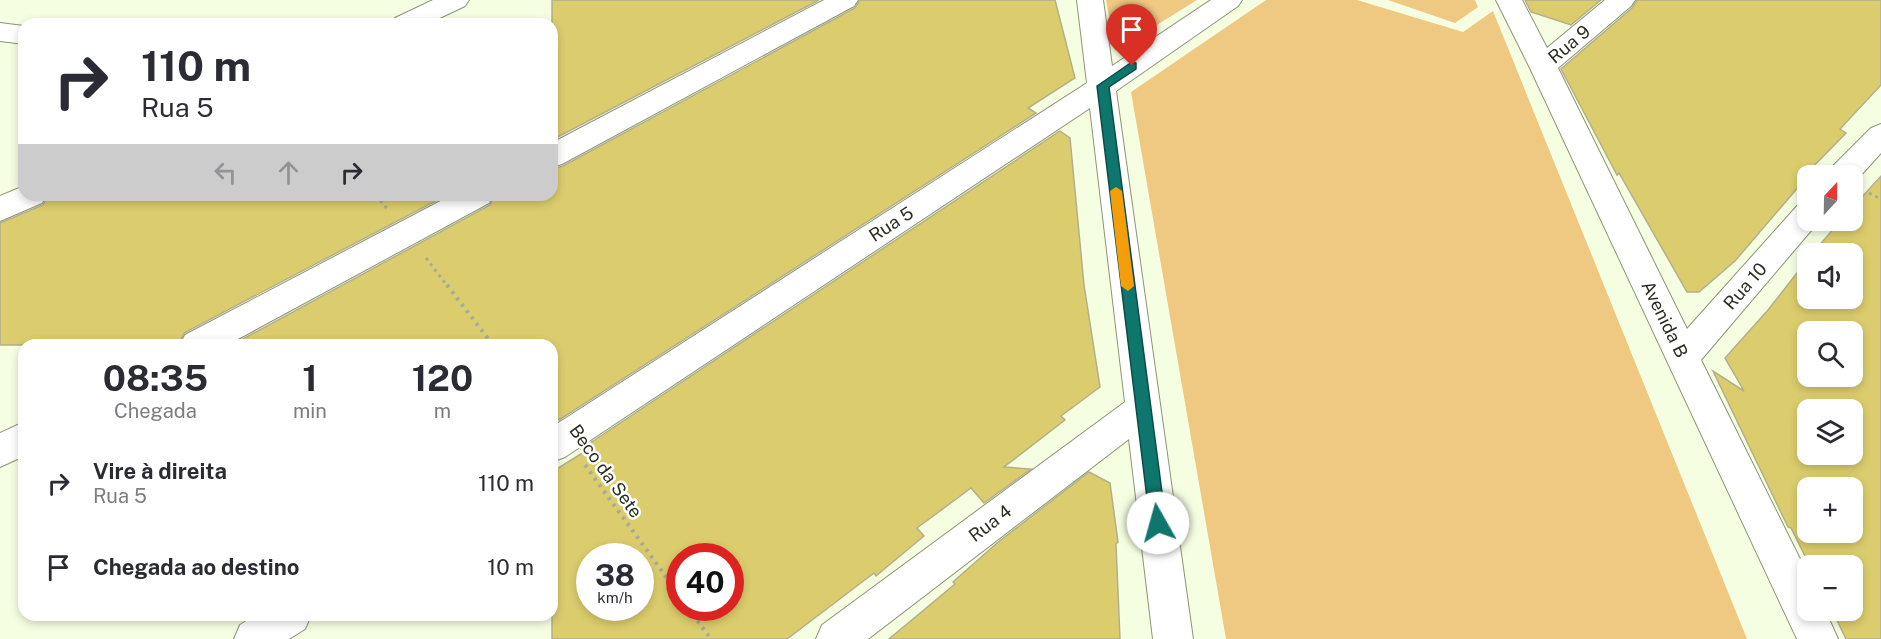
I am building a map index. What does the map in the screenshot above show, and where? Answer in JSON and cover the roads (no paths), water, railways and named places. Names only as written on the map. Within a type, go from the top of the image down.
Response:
[{"type":"street","points":[[417,18],[456,0]]},
{"type":"street","points":[[558,153],[845,0]]},
{"type":"street","points":[[1090,0],[1103,86],[1173,639]]},
{"type":"street","name":"Rua 5","points":[[559,442],[1103,86],[1229,0]]},
{"type":"street","name":"Avenida B","points":[[1509,0],[1544,66],[1818,639]]},
{"type":"street","name":"Rua 9","points":[[1544,66],[1622,0]]},
{"type":"street","points":[[0,32],[18,34]]},
{"type":"street","points":[[1852,165],[1881,135]]},
{"type":"street","points":[[0,209],[18,201]]},
{"type":"street","points":[[209,339],[467,201]]},
{"type":"street","name":"Rua 10","points":[[1683,357],[1797,227]]},
{"type":"street","name":"Rua 4","points":[[836,639],[1143,408]]},
{"type":"street","points":[[0,451],[18,441]]},
{"type":"street","points":[[254,639],[282,621]]}]
